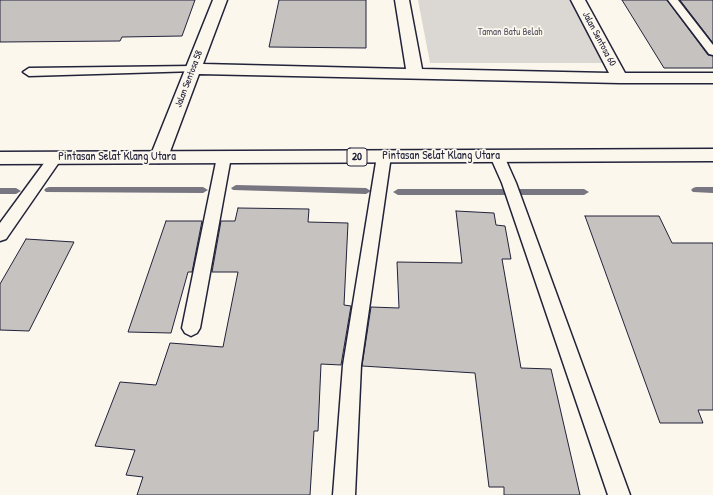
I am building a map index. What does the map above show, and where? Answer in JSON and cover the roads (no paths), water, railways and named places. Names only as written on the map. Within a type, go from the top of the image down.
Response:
[{"type":"main road","name":"Jalan Sentosa 58","points":[[159,157],[220,0]]},
{"type":"main road","points":[[402,0],[415,74]]},
{"type":"main road","name":"Jalan Sentosa 60","points":[[578,0],[620,78]]},
{"type":"main road","points":[[193,69],[620,78],[713,78]]},
{"type":"main road","name":"Pintasan Selat Klang Utara","points":[[0,158],[713,155]]},
{"type":"lane","points":[[673,0],[713,52]]},
{"type":"lane","points":[[29,72],[193,69]]},
{"type":"lane","points":[[344,495],[352,365],[384,156]]},
{"type":"lane","points":[[496,156],[509,183],[599,442],[620,495]]},
{"type":"lane","points":[[191,328],[224,157]]},
{"type":"lane","points":[[0,235],[55,158]]},
{"type":"waterway","points":[[236,188],[366,191]]},
{"type":"waterway","points":[[49,190],[203,190]]},
{"type":"waterway","points":[[696,190],[713,190]]},
{"type":"waterway","points":[[0,191],[16,191]]},
{"type":"waterway","points":[[398,192],[584,192]]},
{"type":"park label","name":"Taman Batu Belah","points":[[510,32]]}]
